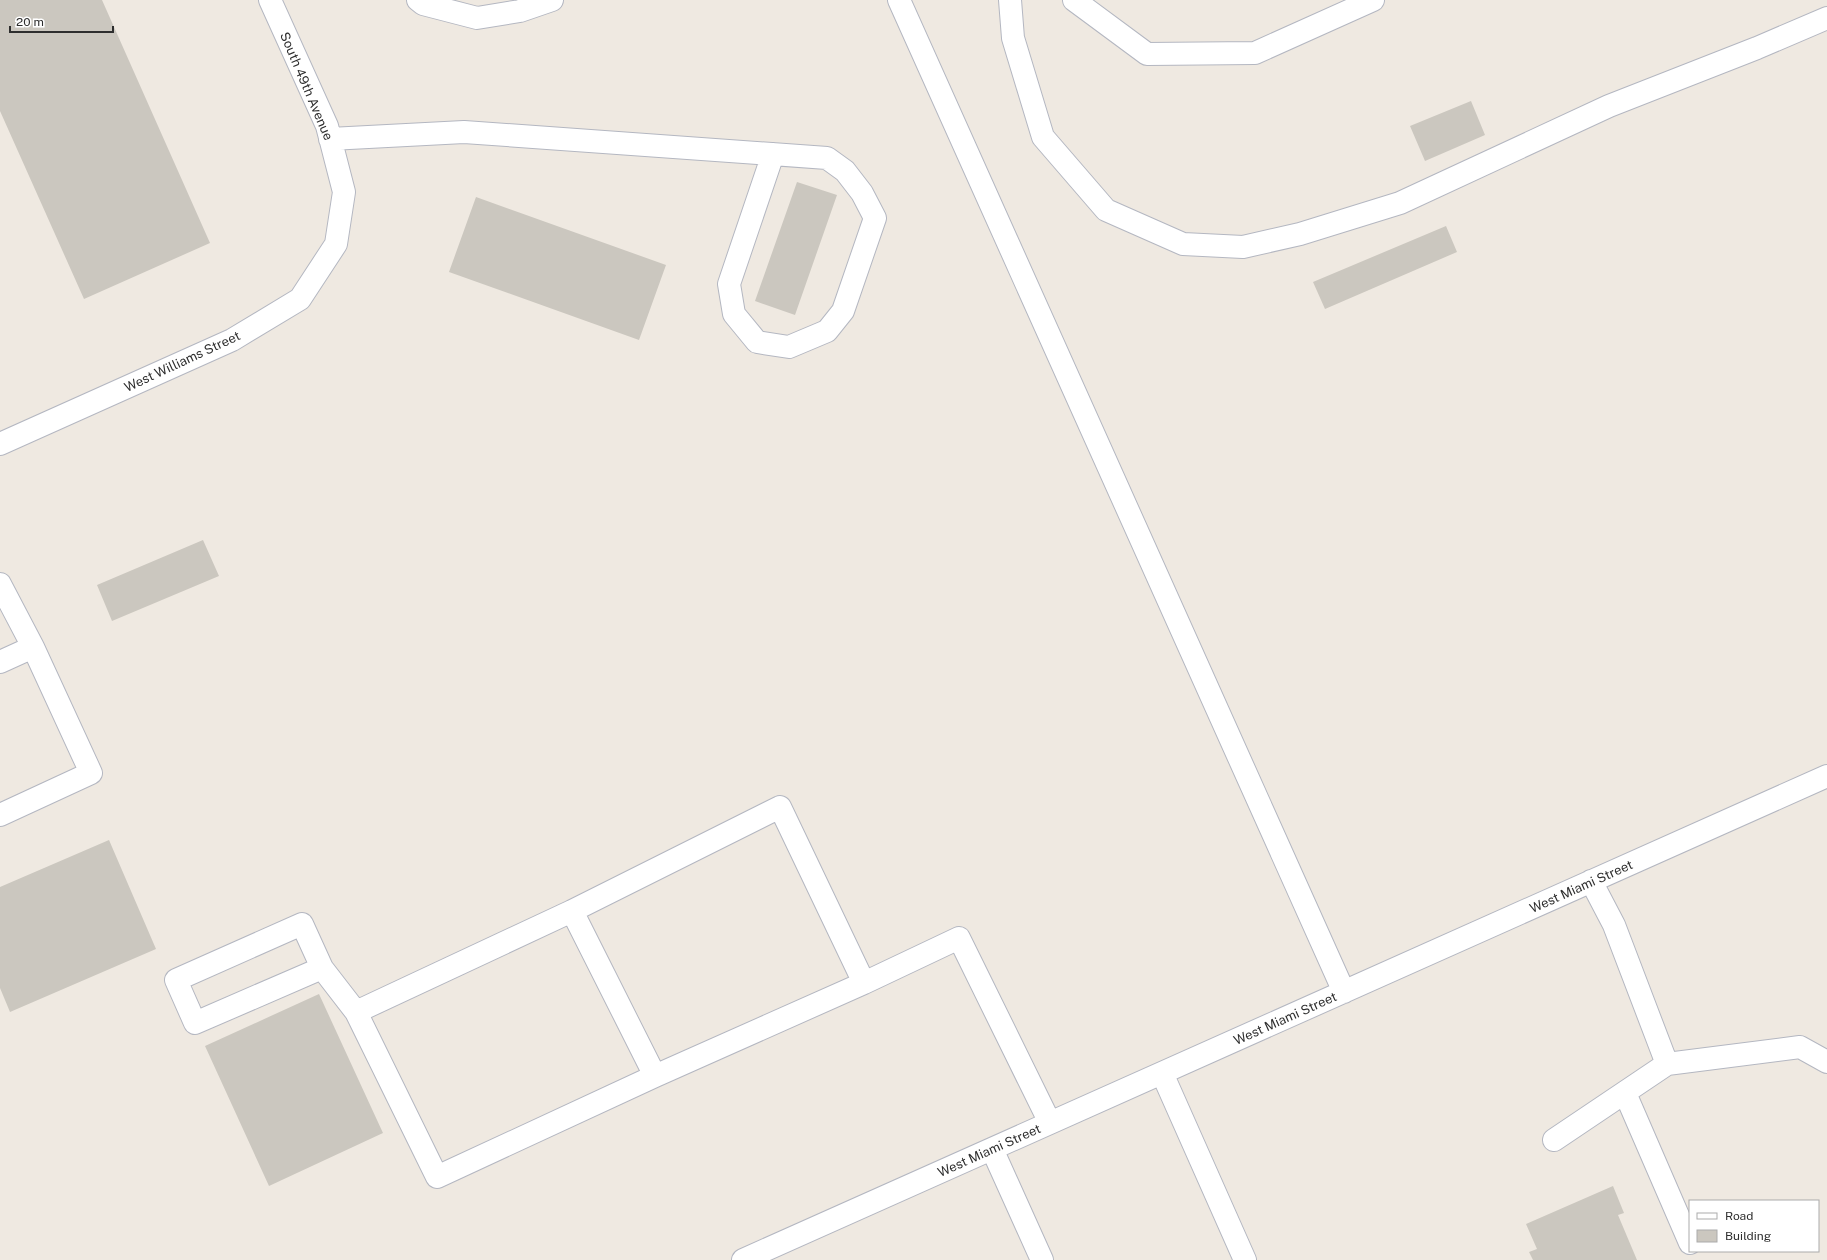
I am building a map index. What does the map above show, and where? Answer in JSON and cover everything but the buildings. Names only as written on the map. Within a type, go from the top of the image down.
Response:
[{"type":"street","name":"South 49th Avenue","points":[[270,0],[327,126],[344,192],[336,244]]},
{"type":"street","points":[[418,0],[424,4],[477,18],[520,11],[552,0]]},
{"type":"street","points":[[900,0],[1344,992]]},
{"type":"street","points":[[1010,0],[1013,38],[1042,137],[1106,210],[1183,244],[1243,247],[1300,234],[1400,203],[1609,106],[1757,48],[1827,18]]},
{"type":"street","points":[[1074,0],[1147,54],[1255,53],[1373,0]]},
{"type":"street","points":[[330,139],[464,132],[773,154],[827,158],[845,171],[862,193],[875,218],[843,311],[827,331],[789,347],[757,342],[734,314],[729,284],[773,154]]},
{"type":"street","name":"West Williams Street","points":[[0,444],[238,336],[300,299],[336,244]]},
{"type":"street","points":[[0,584],[33,647],[91,773],[0,815]]},
{"type":"street","points":[[0,662],[33,647]]},
{"type":"street","name":"West Miami Street","points":[[743,1260],[1827,776]]},
{"type":"street","points":[[356,1012],[572,911],[780,807],[864,983]]},
{"type":"street","points":[[1591,881],[1614,926],[1667,1064]]},
{"type":"street","points":[[572,911],[655,1076]]},
{"type":"street","points":[[322,968],[195,1023],[176,980],[302,924],[322,968],[356,1012],[438,1177],[655,1076],[864,983],[959,938],[1050,1123]]},
{"type":"street","points":[[1554,1140],[1667,1064],[1800,1047],[1827,1062]]},
{"type":"street","points":[[1162,1073],[1245,1260]]},
{"type":"street","points":[[1625,1093],[1689,1241]]},
{"type":"street","points":[[992,1149],[1042,1260]]}]
